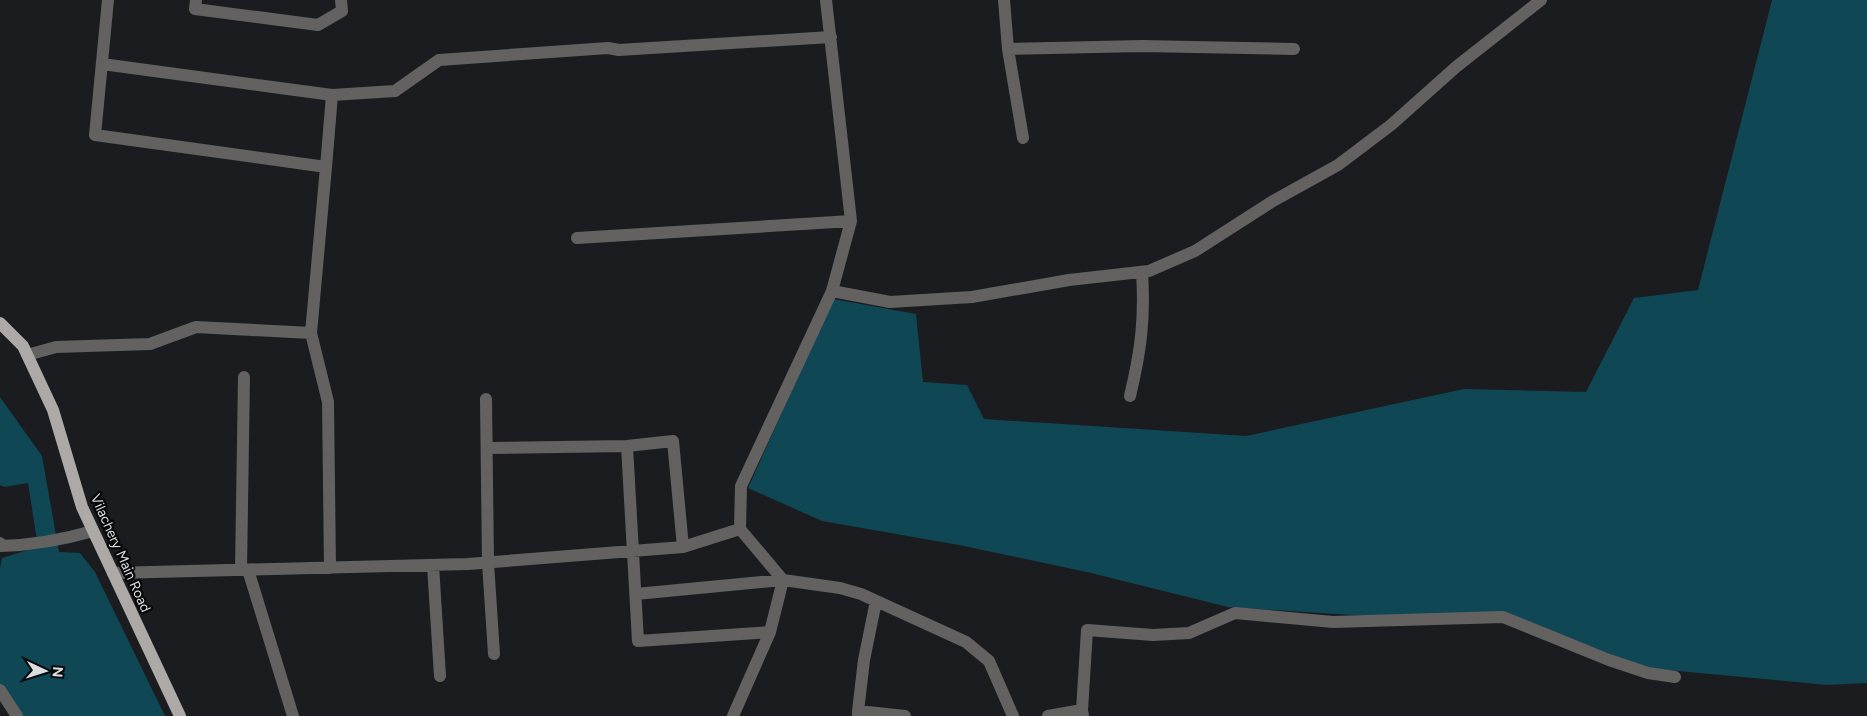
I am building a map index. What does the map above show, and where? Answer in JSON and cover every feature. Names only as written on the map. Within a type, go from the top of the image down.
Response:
[{"type":"main road","name":"Vilachery Main Road","points":[[0,323],[23,346],[52,410],[82,507],[180,716]]},
{"type":"street","points":[[108,0],[95,135],[326,167]]},
{"type":"street","points":[[196,0],[195,9],[318,26],[342,11],[341,0]]},
{"type":"street","points":[[783,580],[740,529],[741,486],[832,291],[851,222],[826,0]]},
{"type":"street","points":[[1004,0],[1008,49],[1023,138]]},
{"type":"street","points":[[832,291],[890,302],[972,297],[1069,280],[1149,271],[1195,251],[1274,201],[1338,165],[1391,124],[1456,67],[1541,0]]},
{"type":"street","points":[[102,64],[332,95],[395,91],[439,60],[608,48],[619,50],[831,37]]},
{"type":"street","points":[[1008,49],[1142,46],[1294,49]]},
{"type":"street","points":[[330,568],[328,402],[310,333],[332,95]]},
{"type":"street","points":[[577,238],[851,222]]},
{"type":"street","points":[[1130,396],[1140,355],[1144,319],[1142,272]]},
{"type":"street","points":[[27,355],[56,347],[150,344],[196,327],[310,333]]},
{"type":"street","points":[[244,378],[245,570],[293,716]]},
{"type":"street","points":[[486,399],[488,563],[494,654]]},
{"type":"street","points":[[487,448],[627,446],[673,441],[683,547]]},
{"type":"street","points":[[627,446],[638,642],[770,632]]},
{"type":"street","points":[[113,573],[488,563],[683,547],[740,529]]},
{"type":"street","points":[[0,548],[61,540],[93,531]]},
{"type":"street","points":[[433,565],[440,676]]},
{"type":"street","points":[[733,716],[770,632],[783,580]]},
{"type":"street","points":[[636,594],[783,580],[840,588],[876,601],[966,642],[989,661],[1013,716]]},
{"type":"street","points":[[876,601],[864,660],[858,713],[905,716]]},
{"type":"street","points":[[1048,716],[1083,713],[1087,630],[1153,636],[1189,633],[1235,613],[1333,622],[1503,617],[1609,660],[1648,673],[1675,677]]},
{"type":"street","points":[[0,690],[17,716]]},
{"type":"water","points":[[1772,0],[1867,0],[1867,683],[1828,685],[1646,668],[1502,612],[1415,619],[1228,607],[1091,573],[959,545],[822,521],[748,488],[833,299],[916,314],[923,382],[967,385],[984,419],[1246,436],[1464,389],[1586,392],[1634,298],[1698,290]]},
{"type":"water","points":[[0,397],[42,456],[59,552],[80,553],[95,572],[165,716],[19,716],[0,688],[0,568],[2,558],[38,547],[28,483],[4,487],[0,485]]}]
